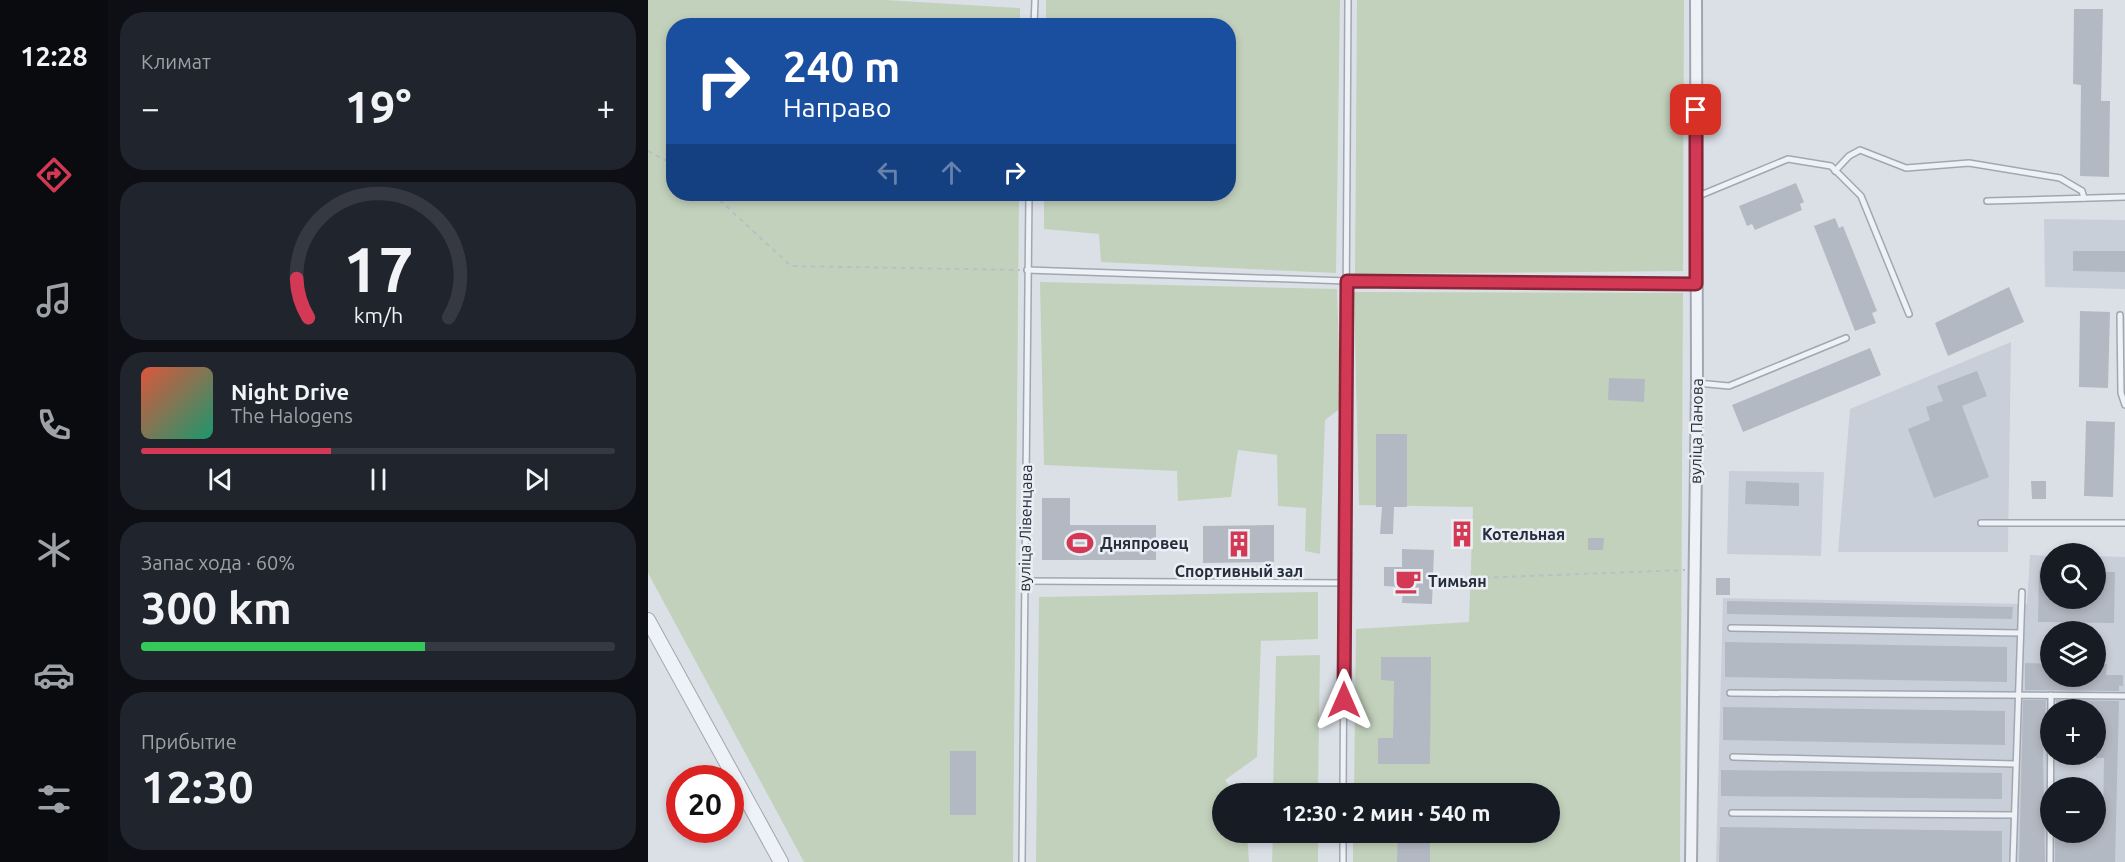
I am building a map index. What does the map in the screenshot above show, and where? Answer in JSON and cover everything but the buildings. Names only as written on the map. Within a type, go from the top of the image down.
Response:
[{"type":"street","name":"вуліца Панова","points":[[1691,862],[1697,383],[1696,0]]},
{"type":"street","points":[[648,620],[781,862]]},
{"type":"lane","points":[[1035,0],[1035,18]]},
{"type":"lane","points":[[1343,783],[1348,0]]},
{"type":"lane","points":[[1835,171],[1849,156],[1860,150],[1906,168],[1969,163],[2060,178],[2082,191],[2085,198]]},
{"type":"lane","points":[[1696,197],[1788,159],[1831,166],[1861,196],[1909,314]]},
{"type":"lane","points":[[1988,201],[2125,197]]},
{"type":"lane","name":"вуліца Лівенцава","points":[[1022,862],[1029,201]]},
{"type":"lane","points":[[1027,270],[1347,281],[1696,284]]},
{"type":"lane","points":[[2120,315],[2121,393],[2125,405]]},
{"type":"lane","points":[[1697,383],[1729,386],[1846,338]]},
{"type":"lane","points":[[1981,523],[2125,523]]},
{"type":"lane","points":[[1024,581],[1345,583]]},
{"type":"lane","points":[[2013,862],[2022,592]]},
{"type":"lane","points":[[1731,628],[2020,633]]},
{"type":"lane","points":[[1730,693],[2125,696]]},
{"type":"lane","points":[[2050,695],[2050,862]]},
{"type":"lane","points":[[1733,757],[2015,764]]},
{"type":"lane","points":[[1732,813],[2013,815]]},
{"type":"lane","points":[[1343,843],[1343,862]]},
{"type":"path","points":[[648,151],[666,161]]},
{"type":"path","points":[[721,201],[791,266],[1027,270]]},
{"type":"path","points":[[1476,578],[1693,570]]},
{"type":"shaded area","points":[[2044,219],[2125,220],[2125,289],[2045,287]]},
{"type":"shaded area","points":[[2011,342],[2008,552],[1838,552],[1850,409]]},
{"type":"shaded area","points":[[1729,471],[1824,472],[1821,556],[1727,554]]},
{"type":"shaded area","points":[[2030,555],[2040,556],[2040,609],[2106,609],[2106,556],[2125,557],[2125,862],[1716,862],[1723,598],[2027,604]]},
{"type":"green space","points":[[648,0],[886,0],[1020,8],[1020,18],[666,18],[666,201],[1019,201],[1013,862],[804,862],[648,573]]},
{"type":"green space","points":[[1046,0],[1340,0],[1336,273],[1101,262],[1099,234],[1044,229],[1044,201],[1236,201],[1236,18],[1046,18]]},
{"type":"green space","points":[[1357,0],[1684,0],[1683,271],[1355,274]]},
{"type":"green space","points":[[1040,282],[1337,289],[1341,408],[1325,420],[1320,554],[1305,551],[1306,508],[1278,506],[1277,455],[1238,450],[1231,497],[1178,501],[1177,471],[1044,465]]},
{"type":"green space","points":[[1354,292],[1683,293],[1680,862],[1353,862],[1353,843],[1560,843],[1560,783],[1354,783],[1356,629],[1469,622],[1473,507],[1359,505]]},
{"type":"green space","points":[[1318,592],[1318,639],[1261,641],[1257,757],[1225,780],[1227,783],[1212,783],[1212,843],[1248,843],[1249,862],[1036,862],[1039,597]]},
{"type":"green space","points":[[1320,655],[1318,783],[1273,783],[1276,656]]},
{"type":"green space","points":[[1273,843],[1318,843],[1318,862],[1272,862]]},
{"type":"place","name":"Котельная","points":[[1462,534]]},
{"type":"place","name":"Дняпровец","points":[[1080,543]]},
{"type":"place","name":"Спортивный зал","points":[[1239,544]]},
{"type":"place","name":"Тимьян","points":[[1408,581]]},
{"type":"route","points":[[1344,700],[1347,281],[1696,284],[1696,110]]}]
